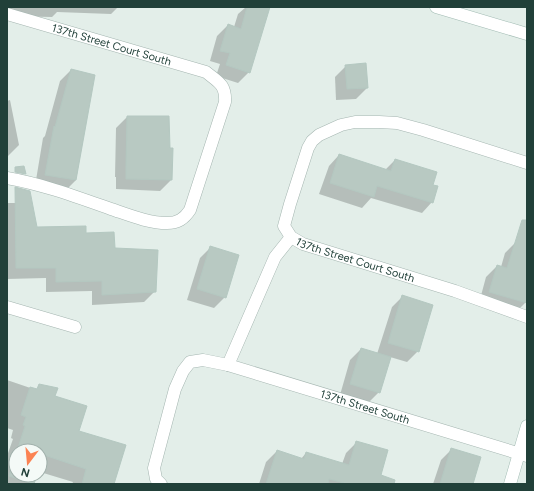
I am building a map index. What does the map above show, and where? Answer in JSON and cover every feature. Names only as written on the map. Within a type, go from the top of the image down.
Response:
[{"type":"street","points":[[436,7],[527,34]]},
{"type":"street","name":"137th Street Court South","points":[[7,14],[206,72],[223,86],[225,102],[190,210],[185,217],[176,222],[167,223],[144,220],[60,192],[20,180],[7,178]]},
{"type":"street","name":"137th Street Court South","points":[[527,163],[398,123],[355,122],[319,135],[312,141],[308,148],[284,226],[291,237],[303,244],[455,292],[527,317]]},
{"type":"street","points":[[228,365],[275,257],[291,237]]},
{"type":"street","points":[[7,307],[74,327]]},
{"type":"street","name":"137th Street South","points":[[161,484],[156,479],[154,468],[175,389],[183,371],[190,362],[202,360],[228,365],[523,455]]},
{"type":"street","points":[[510,484],[523,455],[527,426]]},
{"type":"building","points":[[247,7],[270,7],[250,73],[226,65],[230,53],[220,51],[228,24],[241,29]]},
{"type":"building","points":[[366,63],[368,88],[347,89],[345,65]]},
{"type":"building","points":[[71,69],[95,75],[76,180],[45,175],[54,126],[55,127]]},
{"type":"building","points":[[127,116],[169,116],[170,148],[173,148],[172,180],[126,179]]},
{"type":"building","points":[[339,154],[391,171],[395,159],[437,172],[433,185],[438,186],[433,203],[377,186],[374,197],[330,183]]},
{"type":"building","points":[[24,166],[26,174],[15,172],[15,167]]},
{"type":"building","points":[[15,187],[30,191],[37,227],[86,226],[86,233],[114,232],[115,248],[158,250],[156,292],[102,295],[102,281],[56,282],[56,268],[16,268]]},
{"type":"building","points":[[522,220],[527,220],[527,303],[489,292],[497,265],[507,268]]},
{"type":"building","points":[[210,246],[239,255],[226,298],[197,289]]},
{"type":"building","points":[[402,295],[433,305],[419,352],[388,343]]},
{"type":"building","points":[[361,348],[391,357],[380,393],[350,384]]},
{"type":"building","points":[[39,384],[58,388],[55,396],[87,406],[79,431],[126,445],[114,484],[82,484],[86,469],[48,456],[48,443],[20,443],[26,417],[21,415],[30,387],[37,389]]},
{"type":"building","points":[[356,441],[388,450],[381,475],[395,480],[394,484],[344,484],[329,479],[328,484],[266,484],[277,450],[304,459],[306,452],[349,465]]},
{"type":"building","points":[[451,448],[481,457],[473,484],[440,484]]}]
